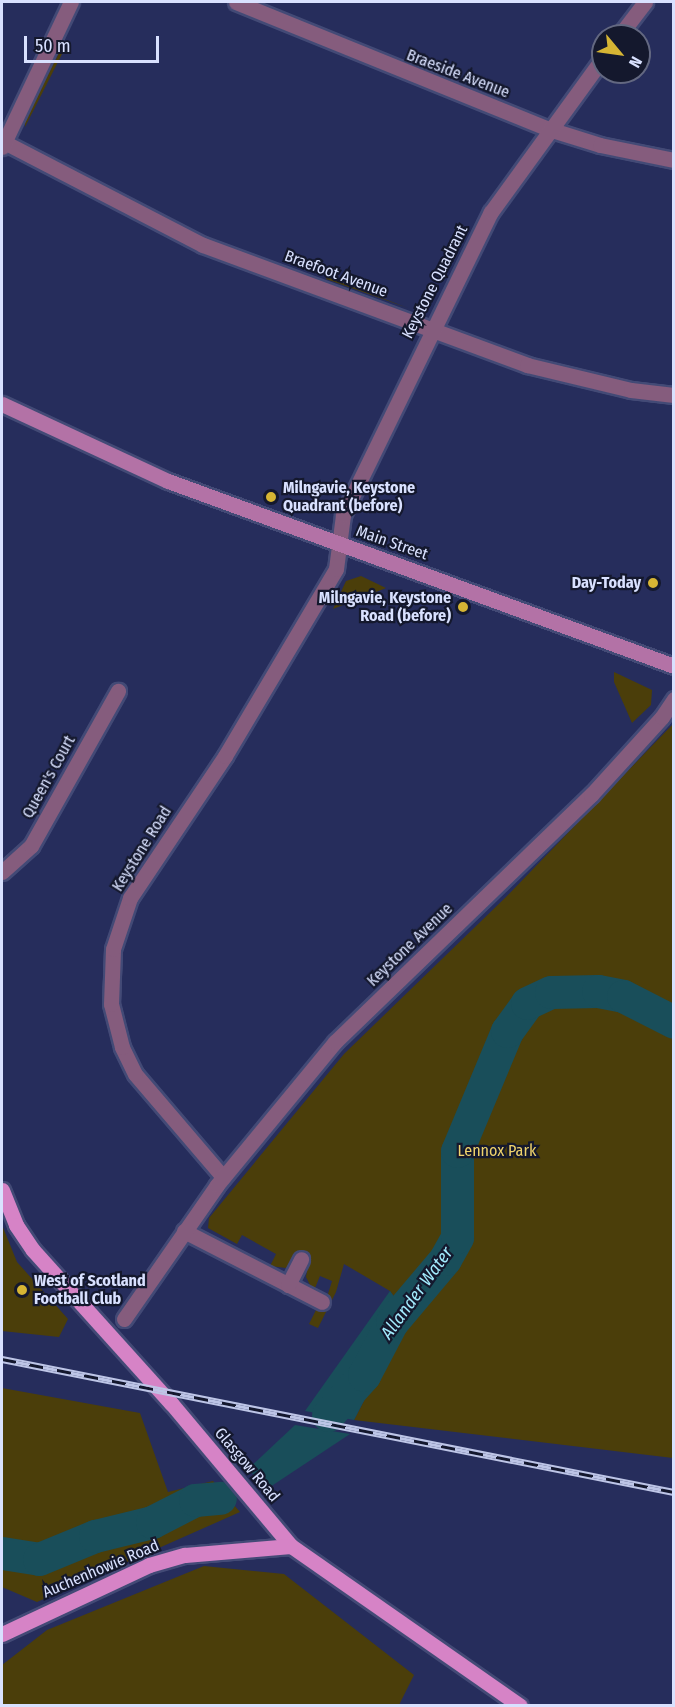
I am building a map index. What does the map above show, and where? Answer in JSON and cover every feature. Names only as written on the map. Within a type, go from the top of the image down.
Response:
[{"type":"main road","name":"Main Street","points":[[2,404],[168,481],[674,666]]},
{"type":"main road","name":"Glasgow Road","points":[[2,1190],[16,1225],[33,1250],[171,1403],[291,1546],[520,1706]]},
{"type":"main road","name":"Auchenhowie Road","points":[[2,1634],[158,1563],[185,1555],[291,1546]]},
{"type":"street","points":[[2,144],[71,2]]},
{"type":"street","name":"Braeside Avenue","points":[[236,2],[552,130],[600,145],[674,160]]},
{"type":"street","points":[[628,24],[645,2]]},
{"type":"street","name":"Keystone Quadrant","points":[[339,543],[343,514],[431,328],[491,212],[591,75]]},
{"type":"street","name":"Braefoot Avenue","points":[[2,144],[203,245],[527,365],[631,390],[674,395]]},
{"type":"street","name":"Keystone Road","points":[[223,1177],[135,1074],[122,1047],[111,1004],[113,949],[130,898],[225,756],[336,570],[339,543]]},
{"type":"street","name":"Queen's Court","points":[[2,872],[31,846],[118,691]]},
{"type":"street","name":"Keystone Avenue","points":[[124,1319],[223,1177],[335,1042],[591,795],[662,717],[674,699]]},
{"type":"street","points":[[184,1231],[322,1302]]},
{"type":"street","points":[[288,1285],[301,1260]]},
{"type":"green space","points":[[59,53],[62,54],[25,127],[25,121]]},
{"type":"green space","points":[[327,277],[408,308],[326,279]]},
{"type":"green space","points":[[361,576],[386,588],[333,609],[346,581]]},
{"type":"green space","points":[[614,672],[652,690],[651,705],[632,723],[614,682]]},
{"type":"green space","name":"Lennox Park","points":[[673,724],[673,1458],[354,1420],[408,1316],[390,1291],[344,1264],[336,1292],[318,1328],[309,1324],[317,1308],[323,1310],[332,1281],[320,1276],[315,1288],[310,1285],[306,1277],[309,1259],[297,1253],[286,1268],[270,1266],[276,1254],[242,1235],[237,1244],[208,1228],[209,1218],[344,1054],[506,897]]},
{"type":"green space","name":"West of Scotland Football Club","points":[[2,1225],[17,1262],[68,1319],[59,1337],[2,1331]]},
{"type":"green space","points":[[2,1388],[140,1413],[168,1492],[213,1481],[240,1512],[37,1602],[2,1587]]},
{"type":"green space","points":[[204,1566],[284,1574],[414,1675],[399,1705],[2,1705],[2,1665],[47,1630]]},
{"type":"shaded area","points":[[390,1291],[408,1316],[354,1420],[305,1411]]},
{"type":"shaded area","points":[[295,1425],[350,1434],[267,1489],[248,1469]]},
{"type":"waterway","name":"Allander Water","points":[[328,1415],[364,1375],[392,1322],[445,1259],[457,1237],[457,1151],[507,1031],[527,1003],[551,992],[598,991],[623,996],[674,1022]]},
{"type":"waterway","name":"Allander Water","points":[[2,1553],[39,1559],[95,1536],[152,1522],[195,1500],[220,1498]]},
{"type":"railway","points":[[2,1359],[674,1492]]},
{"type":"place","name":"Milngavie, Keystone Quadrant (before)","points":[[271,497]]},
{"type":"place","name":"Day-Today","points":[[653,583]]},
{"type":"place","name":"Milngavie, Keystone Road (before)","points":[[463,607]]},
{"type":"place","name":"West of Scotland Football Club","points":[[22,1290]]}]
